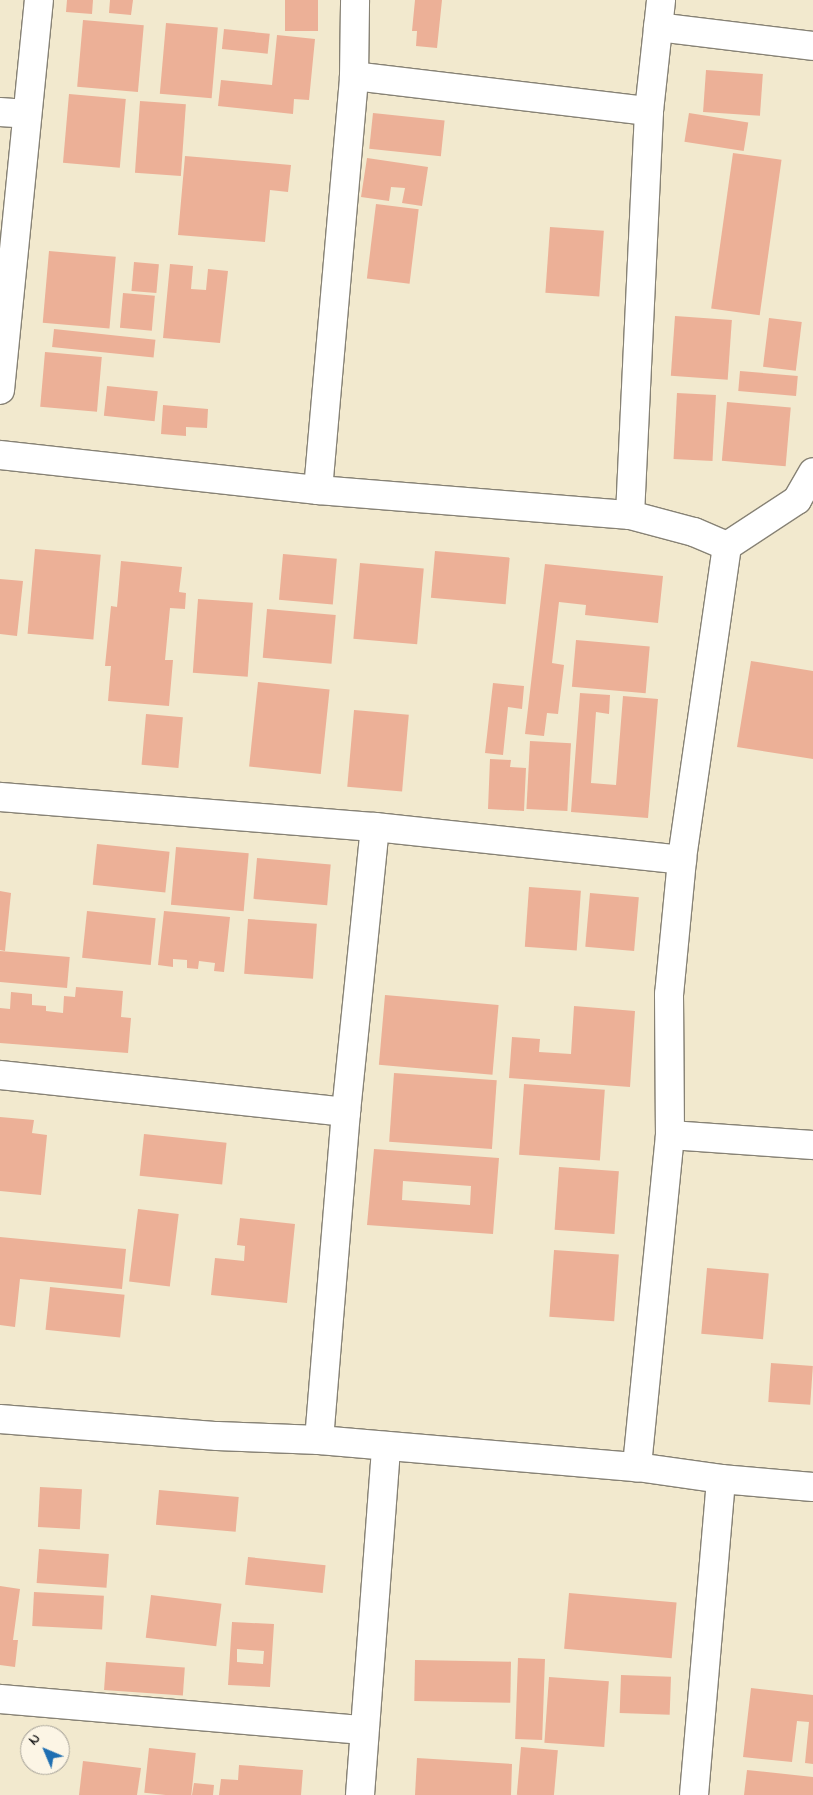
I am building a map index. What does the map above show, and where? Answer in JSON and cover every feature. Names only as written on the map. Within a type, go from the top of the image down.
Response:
[{"type":"street","points":[[0,390],[39,0]]},
{"type":"street","points":[[318,490],[354,76],[355,0]]},
{"type":"street","points":[[630,515],[649,111],[661,0]]},
{"type":"street","points":[[658,27],[813,46]]},
{"type":"street","points":[[354,76],[649,111]]},
{"type":"street","points":[[0,112],[27,114]]},
{"type":"street","points":[[0,455],[318,490],[630,515],[694,532],[727,546]]},
{"type":"street","points":[[636,1468],[670,1135],[669,994],[682,860],[727,546],[797,500],[813,472]]},
{"type":"street","points":[[0,797],[375,827],[682,860]]},
{"type":"street","points":[[319,1440],[346,1112],[375,827]]},
{"type":"street","points":[[0,1075],[346,1112]]},
{"type":"street","points":[[670,1135],[813,1145]]},
{"type":"street","points":[[0,1419],[217,1436],[319,1440],[636,1468],[721,1479],[813,1487]]},
{"type":"street","points":[[360,1795],[386,1446]]},
{"type":"street","points":[[694,1795],[721,1479]]},
{"type":"street","points":[[0,1699],[364,1730]]},
{"type":"building","points":[[67,0],[93,0],[92,14],[66,12]]},
{"type":"building","points":[[110,0],[133,0],[131,15],[109,13]]},
{"type":"building","points":[[285,0],[318,0],[318,31],[285,31]]},
{"type":"building","points":[[415,0],[442,0],[437,48],[416,46],[417,31],[412,31]]},
{"type":"building","points":[[83,20],[144,25],[138,92],[77,87]]},
{"type":"building","points":[[166,23],[218,28],[212,98],[160,94]]},
{"type":"building","points":[[224,29],[270,34],[268,54],[222,49]]},
{"type":"building","points":[[277,35],[315,39],[309,100],[294,99],[293,114],[218,106],[221,80],[272,85]]},
{"type":"building","points":[[706,70],[763,74],[760,116],[703,112]]},
{"type":"building","points":[[69,94],[126,99],[120,168],[63,163]]},
{"type":"building","points":[[140,101],[186,104],[181,176],[135,173]]},
{"type":"building","points":[[373,113],[445,121],[441,156],[369,149]]},
{"type":"building","points":[[689,113],[748,122],[744,151],[684,142]]},
{"type":"building","points":[[733,153],[782,160],[760,315],[711,308]]},
{"type":"building","points":[[185,156],[291,165],[288,192],[270,190],[265,242],[178,235]]},
{"type":"building","points":[[367,158],[428,167],[422,206],[402,203],[405,188],[391,187],[389,201],[361,197]]},
{"type":"building","points":[[376,204],[419,209],[410,284],[367,278]]},
{"type":"building","points":[[550,227],[604,231],[599,297],[545,293]]},
{"type":"building","points":[[49,251],[116,257],[109,329],[43,323]]},
{"type":"building","points":[[134,262],[159,264],[156,293],[131,291]]},
{"type":"building","points":[[170,264],[193,266],[191,289],[206,290],[208,269],[228,271],[220,343],[163,338]]},
{"type":"building","points":[[123,293],[155,296],[152,331],[120,328]]},
{"type":"building","points":[[675,316],[732,320],[728,380],[671,376]]},
{"type":"building","points":[[769,318],[802,322],[796,371],[763,367]]},
{"type":"building","points":[[54,329],[155,340],[154,358],[52,347]]},
{"type":"building","points":[[45,352],[102,357],[97,412],[40,407]]},
{"type":"building","points":[[740,371],[798,376],[796,396],[738,391]]},
{"type":"building","points":[[107,386],[158,391],[155,421],[104,416]]},
{"type":"building","points":[[677,393],[716,395],[712,461],[674,459]]},
{"type":"building","points":[[727,402],[791,408],[786,466],[722,461]]},
{"type":"building","points":[[163,405],[208,409],[207,428],[186,427],[186,436],[161,434]]},
{"type":"building","points":[[35,549],[101,555],[93,639],[28,634]]},
{"type":"building","points":[[435,551],[510,558],[506,604],[431,598]]},
{"type":"building","points":[[283,554],[337,559],[333,605],[279,600]]},
{"type":"building","points":[[121,561],[182,567],[179,592],[186,593],[185,609],[170,608],[165,660],[173,660],[169,706],[108,701],[111,666],[105,666],[111,606],[117,607]]},
{"type":"building","points":[[360,563],[424,569],[417,644],[353,639]]},
{"type":"building","points":[[545,564],[663,576],[658,623],[585,615],[586,605],[559,602],[552,663],[564,665],[558,714],[547,713],[544,736],[525,734]]},
{"type":"building","points":[[0,579],[23,581],[17,636],[0,634]]},
{"type":"building","points":[[198,599],[253,603],[248,677],[193,673]]},
{"type":"building","points":[[267,609],[336,615],[331,664],[263,658]]},
{"type":"building","points":[[576,640],[650,646],[646,693],[572,687]]},
{"type":"building","points":[[751,661],[813,671],[813,759],[737,747]]},
{"type":"building","points":[[258,682],[330,690],[321,774],[249,767]]},
{"type":"building","points":[[493,683],[524,686],[522,709],[508,707],[503,755],[485,753]]},
{"type":"building","points":[[580,693],[610,695],[609,714],[596,712],[591,783],[616,785],[623,696],[658,699],[648,818],[571,812]]},
{"type":"building","points":[[354,710],[409,715],[402,792],[347,787]]},
{"type":"building","points":[[146,714],[183,717],[178,768],[142,765]]},
{"type":"building","points":[[530,741],[571,743],[567,811],[526,809]]},
{"type":"building","points":[[490,759],[511,760],[510,767],[526,768],[524,811],[488,809]]},
{"type":"building","points":[[97,844],[170,852],[165,892],[93,885]]},
{"type":"building","points":[[176,847],[249,853],[244,911],[171,905]]},
{"type":"building","points":[[257,858],[331,864],[327,905],[253,899]]},
{"type":"building","points":[[529,887],[581,891],[577,950],[525,947]]},
{"type":"building","points":[[0,891],[11,893],[5,951],[0,950]]},
{"type":"building","points":[[590,893],[639,897],[634,951],[585,947]]},
{"type":"building","points":[[87,911],[156,918],[151,965],[82,958]]},
{"type":"building","points":[[164,911],[230,917],[224,972],[214,971],[215,963],[199,961],[198,969],[187,968],[187,960],[173,959],[173,967],[158,965]]},
{"type":"building","points":[[248,919],[317,924],[313,979],[244,974]]},
{"type":"building","points":[[0,951],[70,957],[67,988],[0,982]]},
{"type":"building","points":[[76,987],[123,991],[121,1017],[131,1018],[128,1053],[0,1043],[0,1008],[10,1009],[11,992],[32,994],[32,1005],[46,1006],[46,1011],[63,1013],[64,996],[75,997]]},
{"type":"building","points":[[385,995],[499,1005],[492,1075],[379,1065]]},
{"type":"building","points":[[574,1006],[635,1011],[630,1087],[509,1078],[512,1037],[540,1039],[539,1052],[571,1054]]},
{"type":"building","points":[[394,1073],[497,1080],[492,1149],[389,1142]]},
{"type":"building","points":[[524,1084],[605,1090],[600,1160],[519,1155]]},
{"type":"building","points":[[0,1117],[34,1120],[32,1133],[47,1135],[41,1195],[0,1191]]},
{"type":"building","points":[[144,1134],[227,1143],[222,1184],[140,1176]]},
{"type":"building","points":[[374,1149],[499,1158],[493,1234],[367,1225]],"holes":[[[403,1181],[471,1186],[470,1205],[402,1200]]]},
{"type":"building","points":[[559,1167],[619,1171],[614,1234],[555,1230]]},
{"type":"building","points":[[138,1209],[179,1214],[170,1286],[129,1281]]},
{"type":"building","points":[[240,1218],[295,1224],[287,1303],[211,1295],[215,1258],[244,1261],[245,1246],[237,1245]]},
{"type":"building","points":[[0,1237],[126,1249],[122,1289],[20,1279],[15,1327],[0,1325]]},
{"type":"building","points":[[554,1250],[619,1255],[614,1321],[549,1317]]},
{"type":"building","points":[[707,1268],[769,1273],[763,1339],[701,1334]]},
{"type":"building","points":[[50,1287],[125,1295],[120,1338],[46,1330]]},
{"type":"building","points":[[771,1363],[813,1366],[810,1405],[768,1402]]},
{"type":"building","points":[[40,1487],[82,1489],[80,1529],[38,1527]]},
{"type":"building","points":[[159,1490],[239,1497],[236,1532],[156,1525]]},
{"type":"building","points":[[39,1549],[109,1554],[106,1588],[37,1583]]},
{"type":"building","points":[[248,1557],[326,1565],[323,1593],[245,1585]]},
{"type":"building","points":[[0,1586],[20,1589],[13,1640],[18,1640],[15,1667],[0,1665]]},
{"type":"building","points":[[34,1592],[104,1596],[102,1630],[32,1626]]},
{"type":"building","points":[[569,1593],[677,1602],[672,1658],[564,1649]]},
{"type":"building","points":[[151,1595],[221,1604],[216,1646],[146,1638]]},
{"type":"building","points":[[232,1622],[274,1624],[270,1687],[228,1685]],"holes":[[[237,1649],[264,1651],[263,1664],[237,1662]]]},
{"type":"building","points":[[518,1658],[545,1659],[542,1740],[515,1739]]},
{"type":"building","points":[[415,1660],[511,1662],[510,1703],[414,1701]]},
{"type":"building","points":[[106,1662],[185,1668],[183,1695],[104,1690]]},
{"type":"building","points":[[621,1675],[671,1677],[670,1715],[620,1713]]},
{"type":"building","points":[[549,1677],[609,1681],[604,1747],[544,1743]]},
{"type":"building","points":[[751,1688],[813,1695],[813,1764],[805,1763],[809,1722],[797,1721],[792,1762],[743,1757]]},
{"type":"building","points":[[521,1747],[558,1750],[554,1795],[517,1795]]},
{"type":"building","points":[[149,1748],[196,1753],[191,1795],[144,1793]]},
{"type":"building","points":[[417,1758],[512,1764],[511,1795],[415,1795]]},
{"type":"building","points":[[83,1761],[141,1768],[137,1795],[79,1795]]},
{"type":"building","points":[[239,1765],[303,1770],[301,1795],[219,1795],[221,1779],[238,1780]]},
{"type":"building","points":[[747,1770],[813,1777],[813,1795],[744,1795]]},
{"type":"building","points":[[194,1783],[214,1785],[213,1795],[192,1795]]}]
